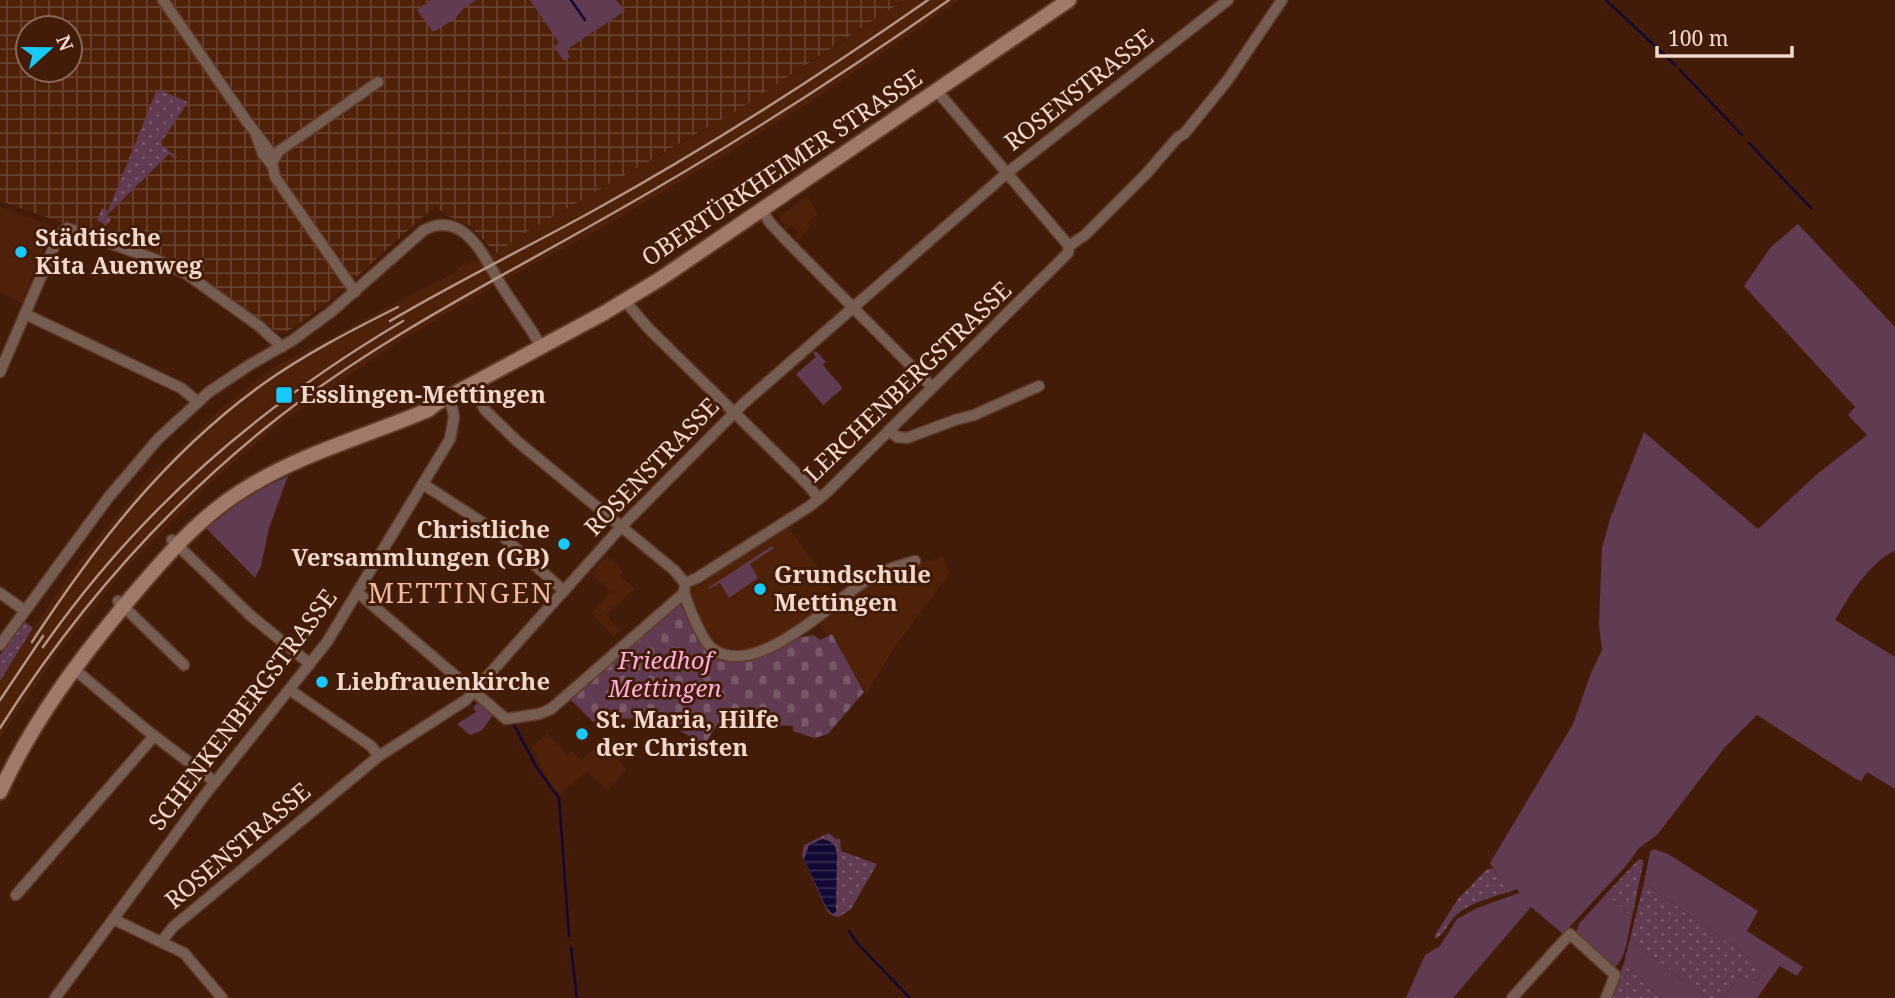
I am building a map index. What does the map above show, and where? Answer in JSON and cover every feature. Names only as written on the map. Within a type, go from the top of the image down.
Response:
[{"type":"main road","name":"OBERTÜRKHEIMER STRASSE","points":[[120,604],[215,500],[259,472],[424,404],[443,401],[625,301],[763,211],[1069,0]]},
{"type":"main road","points":[[0,792],[42,714],[120,604]]},
{"type":"main road","points":[[0,771],[61,672],[120,604]]},
{"type":"street","points":[[163,0],[256,134],[263,140],[273,161],[276,180],[355,292]]},
{"type":"street","name":"ROSENSTRASSE","points":[[113,919],[162,941],[173,927],[379,755],[464,701],[621,527],[734,412],[1007,173],[1228,0]]},
{"type":"street","name":"LERCHENBERGSTRASSE","points":[[473,693],[504,718],[536,715],[550,710],[697,578],[819,499],[1068,254],[1069,246],[1085,234],[1146,174],[1178,137],[1184,134],[1227,81],[1282,0]]},
{"type":"street","points":[[273,161],[379,82]]},
{"type":"street","points":[[937,91],[1069,246]]},
{"type":"street","points":[[763,211],[784,238],[932,387]]},
{"type":"street","points":[[0,645],[134,466],[158,439],[198,402],[232,376],[318,323],[424,230],[437,225],[450,225],[463,231],[476,243],[541,346]]},
{"type":"street","points":[[0,372],[60,234],[66,229],[157,260],[186,273],[259,326],[282,347]]},
{"type":"street","points":[[625,301],[648,328],[808,485],[819,499]]},
{"type":"street","points":[[25,314],[181,388],[198,402]]},
{"type":"street","points":[[472,386],[485,410],[513,437],[674,570],[685,588],[702,633],[710,646],[721,653],[752,655],[799,632],[871,577],[915,561]]},
{"type":"street","points":[[889,430],[899,438],[907,438],[955,419],[974,415],[1039,386]]},
{"type":"street","name":"SCHENKENBERGSTRASSE","points":[[55,998],[215,782],[310,664],[358,592],[452,435],[454,413],[443,401]]},
{"type":"street","points":[[423,484],[500,534],[565,591]]},
{"type":"street","points":[[175,542],[251,616],[310,664]]},
{"type":"street","points":[[358,592],[473,693]]},
{"type":"street","points":[[0,593],[24,610]]},
{"type":"street","points":[[120,604],[184,665]]},
{"type":"street","points":[[73,668],[154,736],[215,782]]},
{"type":"street","points":[[290,690],[364,741],[379,755]]},
{"type":"street","points":[[16,895],[154,736]]},
{"type":"street","points":[[1512,998],[1570,934],[1615,974],[1606,998]]},
{"type":"street","points":[[162,941],[187,956],[222,998]]},
{"type":"shaded area","points":[[0,0],[904,0],[736,111],[531,229],[496,253],[470,226],[446,215],[435,206],[334,297],[284,333],[277,332],[259,321],[186,269],[0,201]]},
{"type":"shaded area","points":[[904,0],[960,0],[816,98],[729,153],[602,228],[522,270],[396,343],[271,430],[203,489],[126,568],[60,649],[0,738],[0,681],[71,572],[151,475],[227,403],[276,366],[454,273],[458,268],[496,253],[531,229],[703,131]]},
{"type":"shaded area","points":[[807,196],[818,214],[808,223],[811,226],[798,240],[794,237],[799,232],[792,225],[786,229],[779,217]]},
{"type":"shaded area","name":"Städtische Kita Auenweg","points":[[0,206],[57,228],[56,233],[49,235],[39,258],[35,275],[29,282],[33,284],[24,304],[0,293]]},
{"type":"shaded area","name":"Grundschule Mettingen","points":[[788,527],[835,595],[796,627],[757,648],[746,650],[718,647],[705,629],[691,589]]},
{"type":"shaded area","points":[[606,555],[623,571],[620,576],[635,589],[606,615],[620,631],[613,637],[591,614],[611,592],[591,573]]},
{"type":"shaded area","points":[[943,557],[950,573],[894,648],[866,694],[832,634],[827,636],[818,622],[856,592],[878,579]]},
{"type":"shaded area","points":[[547,733],[567,755],[572,751],[581,761],[606,738],[611,752],[626,769],[608,790],[587,772],[559,794],[550,784],[532,747]]},
{"type":"shaded area","points":[[822,839],[832,843],[837,853],[836,912],[832,914],[826,907],[804,859],[809,845]]},
{"type":"green space","points":[[431,0],[476,0],[455,19],[432,31],[417,10]]},
{"type":"green space","points":[[530,0],[616,0],[625,11],[566,50],[570,57],[564,61],[554,47],[559,43]]},
{"type":"green space","points":[[157,89],[188,102],[160,144],[177,157],[175,159],[169,154],[107,215],[111,220],[106,225],[97,220],[102,208],[108,211]]},
{"type":"green space","points":[[1798,224],[1895,327],[1895,550],[1868,572],[1835,620],[1895,657],[1895,789],[1867,772],[1861,781],[1856,779],[1757,715],[1725,747],[1657,835],[1639,848],[1563,934],[1531,907],[1453,998],[1406,998],[1425,955],[1440,946],[1457,919],[1477,908],[1519,893],[1518,889],[1497,875],[1490,863],[1573,724],[1602,650],[1599,625],[1602,548],[1610,519],[1644,432],[1758,529],[1816,475],[1867,435],[1848,415],[1855,407],[1744,286],[1771,247]]},
{"type":"green space","points":[[816,351],[826,362],[823,365],[842,389],[823,405],[796,374],[816,357],[813,353]]},
{"type":"green space","points":[[288,476],[255,578],[206,528],[251,494]]},
{"type":"green space","points":[[772,546],[774,548],[750,564],[758,578],[729,598],[720,583],[708,588]]},
{"type":"green space","name":"Friedhof Mettingen","points":[[679,601],[699,642],[710,654],[725,659],[753,659],[798,638],[814,635],[820,640],[832,634],[864,692],[828,734],[814,738],[793,731],[793,726],[718,723],[704,746],[677,730],[652,721],[624,719],[593,722],[569,698]]},
{"type":"green space","points":[[25,622],[33,628],[0,681],[0,655]]},
{"type":"green space","points":[[480,701],[494,714],[481,731],[470,735],[457,724],[476,712],[473,707]]},
{"type":"green space","points":[[829,833],[840,839],[841,851],[877,864],[851,909],[839,917],[827,911],[802,855],[804,845]]},
{"type":"green space","points":[[1654,849],[1668,854],[1758,911],[1747,931],[1803,967],[1797,976],[1780,966],[1757,998],[1724,998],[1739,975],[1754,984],[1764,968],[1644,883],[1650,852]]},
{"type":"green space","points":[[1639,859],[1643,860],[1643,864],[1632,917],[1606,894]]},
{"type":"green space","points":[[1492,868],[1497,875],[1518,889],[1477,902],[1462,910],[1435,939],[1458,899],[1486,870]]},
{"type":"green space","points":[[1644,883],[1764,968],[1754,984],[1739,975],[1724,998],[1707,998],[1630,939]]},
{"type":"green space","points":[[1606,894],[1632,917],[1625,951],[1615,967],[1576,933],[1579,924]]},
{"type":"green space","points":[[1630,939],[1707,998],[1661,998],[1624,963]]},
{"type":"green space","points":[[1624,963],[1661,998],[1610,998]]},
{"type":"waterway","points":[[571,0],[585,20]]},
{"type":"waterway","points":[[1606,0],[1675,65]]},
{"type":"waterway","points":[[1680,70],[1742,135]]},
{"type":"waterway","points":[[1749,143],[1811,208]]},
{"type":"waterway","points":[[512,721],[537,768],[559,798],[569,936]]},
{"type":"waterway","points":[[849,931],[910,998]]},
{"type":"waterway","points":[[571,948],[577,998]]},
{"type":"railway","points":[[390,321],[677,163],[804,84],[928,0]]},
{"type":"railway","points":[[0,728],[58,644],[122,565],[193,492],[269,425],[351,365],[394,338],[701,162],[826,83],[949,0]]},
{"type":"railway","points":[[32,642],[108,535],[135,502],[195,440],[279,373],[398,307]]},
{"type":"railway","points":[[43,647],[80,597],[120,550],[205,464],[299,389],[403,321]]},
{"type":"railway","points":[[0,700],[43,636]]},
{"type":"place","name":"Städtische Kita Auenweg","points":[[21,252]]},
{"type":"place","name":"Esslingen-Mettingen","points":[[284,395]]},
{"type":"place","name":"Christliche Versammlungen (GB)","points":[[564,544]]},
{"type":"place","name":"Grundschule Mettingen","points":[[760,589]]},
{"type":"place","name":"Liebfrauenkirche","points":[[322,682]]},
{"type":"place","name":"St. Maria, Hilfe der Christen","points":[[582,734]]},
{"type":"district","name":"METTINGEN","points":[[461,593]]}]
